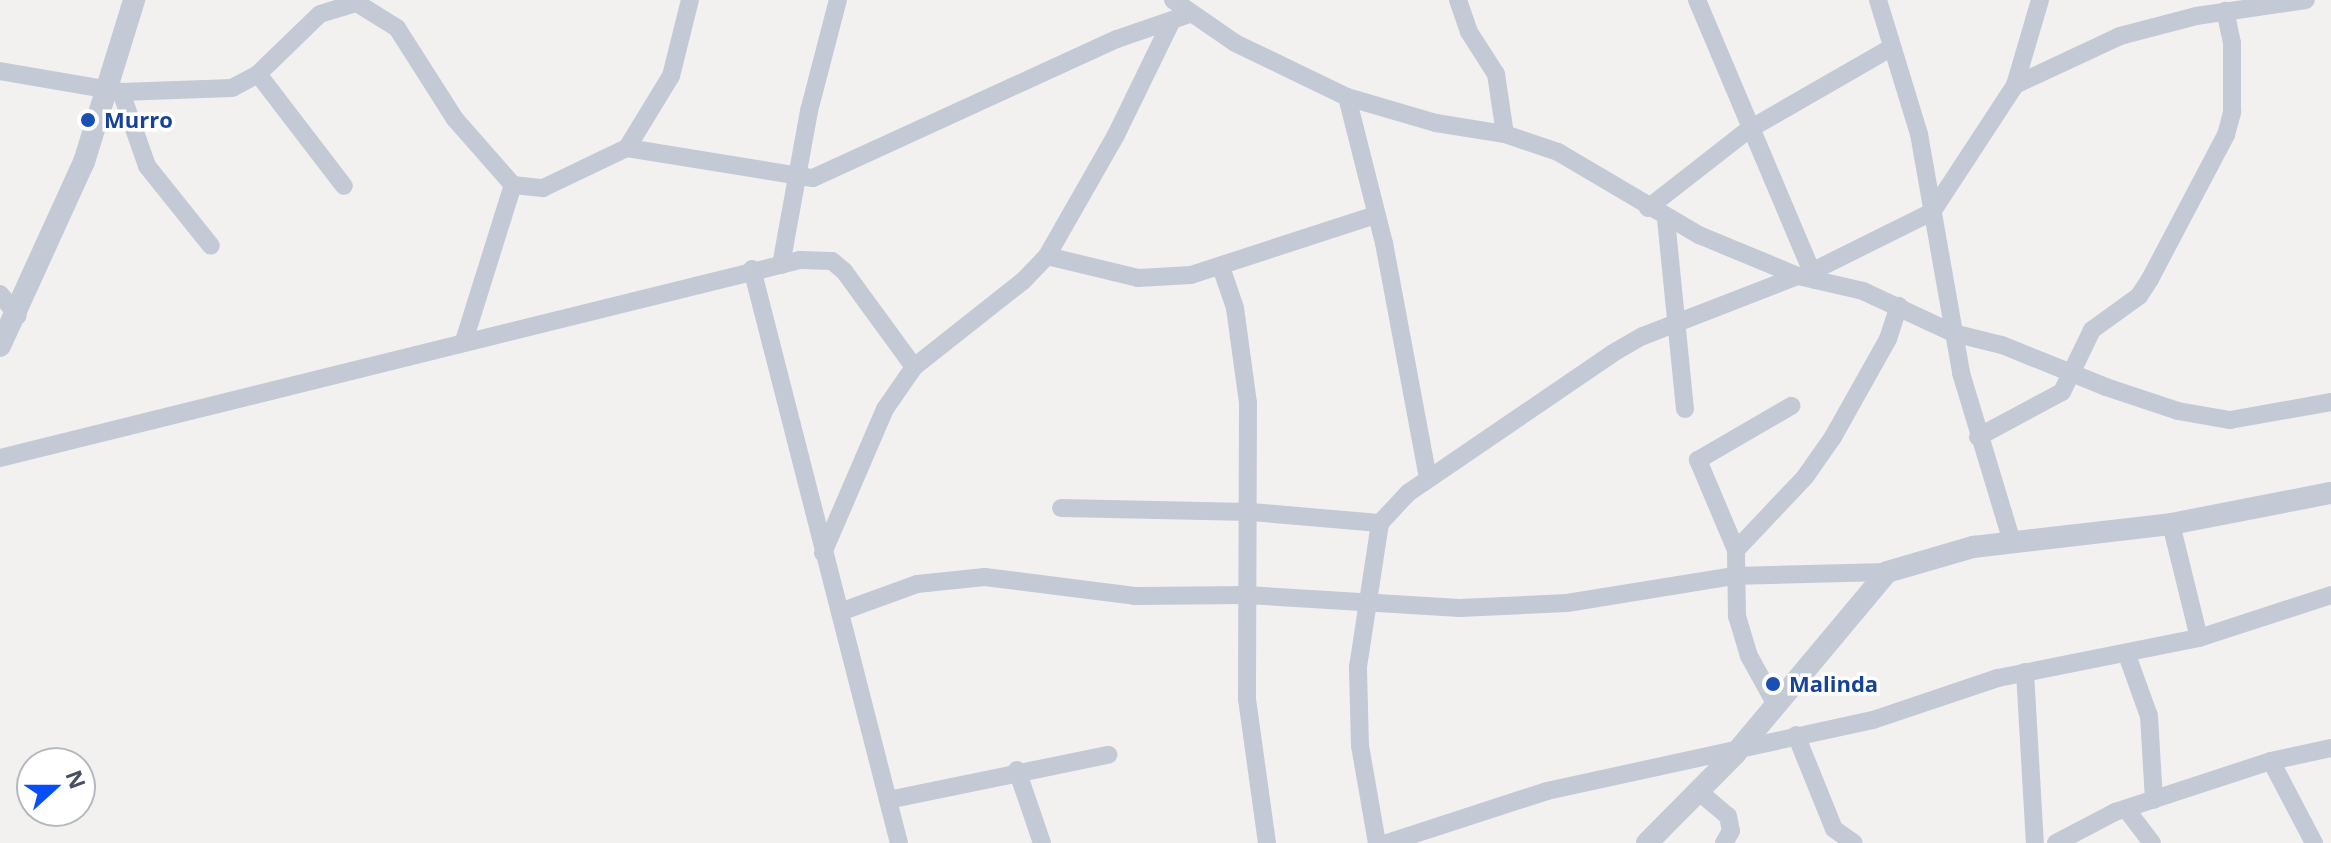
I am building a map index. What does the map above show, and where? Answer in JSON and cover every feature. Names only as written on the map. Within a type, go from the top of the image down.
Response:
[{"type":"street","points":[[0,346],[18,316],[116,89],[134,0]]},
{"type":"street","points":[[0,71],[116,89],[232,88],[258,74],[320,14],[357,3],[373,9],[397,28],[455,119],[513,185],[543,188],[627,148],[662,98],[690,0]]},
{"type":"street","points":[[781,265],[795,179],[838,0]]},
{"type":"street","points":[[1173,0],[1189,14],[1347,97],[1436,123],[1505,134],[1558,152],[1666,219],[1809,276],[1863,291],[1953,333],[2002,345],[2072,375],[2204,417],[2230,420],[2331,402]]},
{"type":"street","points":[[1458,0],[1469,32],[1496,74],[1505,134]]},
{"type":"street","points":[[1697,0],[1809,276]]},
{"type":"street","points":[[1878,0],[1889,49],[1919,134],[1953,333],[1978,437],[2012,542]]},
{"type":"street","points":[[1377,843],[1360,746],[1358,701],[1380,523],[1428,478],[1613,353],[1674,324],[1809,276],[1932,212],[2015,85],[2040,0]]},
{"type":"street","points":[[2015,85],[2103,41],[2225,11],[2306,0]]},
{"type":"street","points":[[1978,437],[2062,392],[2092,330],[2139,296],[2150,279],[2226,135],[2233,79],[2225,11]]},
{"type":"street","points":[[627,148],[795,179],[833,171],[1117,39],[1189,14]]},
{"type":"street","points":[[823,553],[885,409],[914,367],[1023,281],[1047,256],[1116,135],[1171,22]]},
{"type":"street","points":[[1648,208],[1748,130],[1889,49]]},
{"type":"street","points":[[258,74],[344,186]]},
{"type":"street","points":[[116,89],[147,166],[211,246]]},
{"type":"street","points":[[1347,97],[1376,215],[1428,478]]},
{"type":"street","points":[[464,341],[513,185]]},
{"type":"street","points":[[1047,256],[1138,278],[1191,275],[1376,215]]},
{"type":"street","points":[[1666,219],[1674,324],[1685,409]]},
{"type":"street","points":[[0,458],[752,269],[781,265],[832,261],[914,367]]},
{"type":"street","points":[[1221,267],[1243,351],[1251,512],[1247,595],[1250,749],[1267,843]]},
{"type":"street","points":[[752,269],[899,843]]},
{"type":"street","points":[[0,294],[18,316]]},
{"type":"street","points":[[1736,550],[1805,477],[1833,437],[1888,339],[1899,306]]},
{"type":"street","points":[[1776,705],[1749,656],[1733,576],[1736,550],[1698,460],[1791,406]]},
{"type":"street","points":[[840,612],[917,584],[985,577],[1135,596],[1247,595],[1460,608],[1567,603],[1733,576],[1887,572],[1973,547],[2171,524],[2331,493]]},
{"type":"street","points":[[1061,508],[1251,512],[1380,523]]},
{"type":"street","points":[[2171,524],[2199,638]]},
{"type":"street","points":[[1647,843],[1735,754],[1887,572]]},
{"type":"street","points":[[1387,843],[1547,791],[1735,754],[1796,735],[1873,720],[2025,672],[2127,655],[2199,638],[2331,595]]},
{"type":"street","points":[[2127,655],[2149,716],[2154,800]]},
{"type":"street","points":[[2025,672],[2035,843]]},
{"type":"street","points":[[1796,735],[1834,829],[1854,843]]},
{"type":"street","points":[[2056,843],[2126,809],[2271,761],[2331,748]]},
{"type":"street","points":[[888,800],[1017,770],[1108,755]]},
{"type":"street","points":[[2271,761],[2314,843]]},
{"type":"street","points":[[1017,770],[1042,843]]},
{"type":"street","points":[[1698,791],[1728,816],[1731,831],[1724,843]]},
{"type":"street","points":[[2126,809],[2152,843]]},
{"type":"place","name":"Murro","points":[[88,120]]},
{"type":"place","name":"Malinda","points":[[1773,684]]}]
